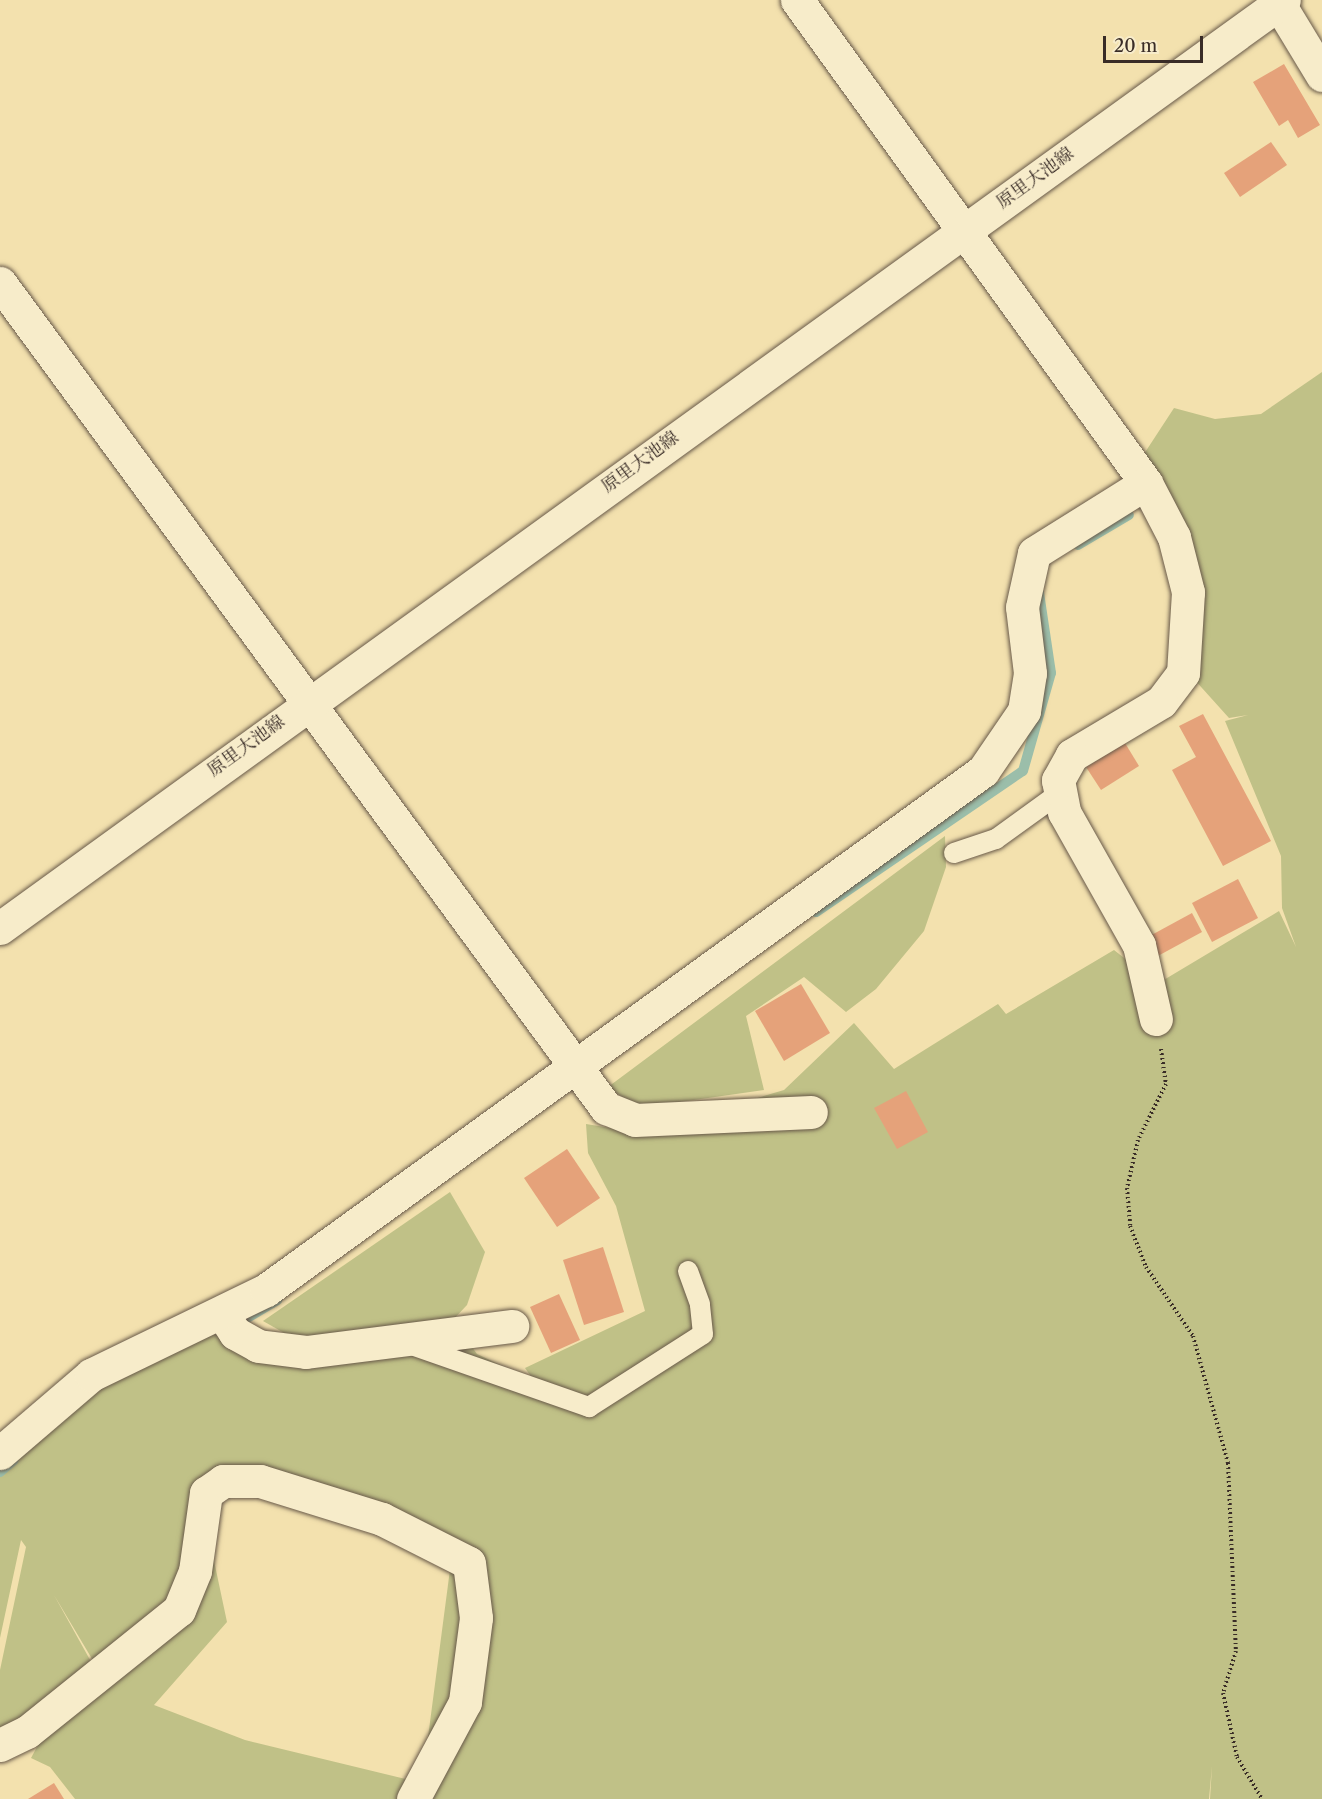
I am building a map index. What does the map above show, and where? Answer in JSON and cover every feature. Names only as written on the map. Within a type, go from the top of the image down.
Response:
[{"type":"street","points":[[797,0],[1146,483],[1174,537],[1188,592],[1183,673],[1161,702],[1072,755],[1058,780],[1064,812],[1140,945],[1156,1019]]},
{"type":"street","points":[[1281,2],[1322,75]]},
{"type":"street","name":"原里大池線","points":[[0,928],[305,703],[1281,2]]},
{"type":"street","points":[[0,283],[572,1068],[606,1108],[635,1120],[811,1112]]},
{"type":"street","points":[[0,1453],[91,1375],[266,1290],[982,771],[1024,711],[1030,673],[1022,607],[1034,553],[1146,483]]},
{"type":"street","points":[[222,1313],[235,1333],[258,1346],[306,1352],[512,1326]]},
{"type":"street","points":[[0,1745],[27,1732],[180,1610],[195,1571],[206,1493],[223,1481],[260,1481],[382,1519],[469,1563],[476,1618],[465,1702],[413,1799]]},
{"type":"lane","points":[[954,853],[996,839],[1061,792]]},
{"type":"lane","points":[[398,1340],[589,1407],[703,1334],[700,1304],[688,1271]]},
{"type":"path","points":[[1156,1019],[1166,1084],[1138,1140],[1126,1188],[1130,1226],[1146,1267],[1193,1336],[1228,1463],[1236,1651],[1223,1693],[1237,1757],[1262,1799]]},
{"type":"green space","points":[[1322,372],[1322,1799],[1210,1799],[1212,1766],[1209,1799],[75,1799],[50,1767],[31,1758],[45,1732],[101,1674],[54,1595],[99,1676],[0,1743],[0,1670],[26,1547],[21,1540],[0,1638],[0,1453],[91,1375],[220,1323],[258,1346],[461,1332],[477,1354],[526,1377],[552,1406],[525,1368],[645,1311],[616,1206],[588,1153],[586,1124],[641,1133],[784,1090],[854,1023],[894,1069],[998,1004],[1006,1014],[1114,950],[1157,984],[1279,911],[1296,947],[1282,908],[1281,856],[1225,721],[1248,715],[1229,718],[1184,668],[1196,617],[1142,457],[1174,408],[1215,419],[1261,414]],"holes":[[[223,1481],[454,1539],[422,1783],[245,1740],[154,1705],[227,1622],[199,1490]]]},
{"type":"green space","points":[[945,836],[946,867],[924,931],[876,989],[846,1012],[804,977],[746,1016],[764,1090],[638,1108],[608,1087]]},
{"type":"green space","points":[[450,1192],[485,1252],[467,1305],[451,1322],[293,1338],[263,1321]]},
{"type":"building","points":[[1284,64],[1320,125],[1298,138],[1288,120],[1279,126],[1253,82]]},
{"type":"building","points":[[1271,142],[1287,165],[1240,197],[1224,173]]},
{"type":"building","points":[[1203,714],[1271,841],[1223,866],[1172,770],[1196,757],[1179,726]]},
{"type":"building","points":[[1125,743],[1139,766],[1101,790],[1086,767]]},
{"type":"building","points":[[1238,879],[1258,918],[1212,942],[1192,903]]},
{"type":"building","points":[[1192,913],[1202,932],[1156,957],[1146,938]]},
{"type":"building","points":[[801,984],[830,1033],[784,1061],[755,1011]]},
{"type":"building","points":[[906,1091],[928,1132],[897,1149],[874,1108]]},
{"type":"building","points":[[567,1149],[600,1198],[557,1227],[524,1178]]},
{"type":"building","points":[[603,1247],[624,1312],[584,1325],[563,1260]]},
{"type":"building","points":[[559,1294],[580,1340],[551,1353],[530,1307]]},
{"type":"building","points":[[54,1783],[64,1799],[28,1799]]},
{"type":"waterway","points":[[1078,545],[1129,515]]},
{"type":"waterway","points":[[816,912],[1023,771],[1051,673],[1039,593]]},
{"type":"waterway","points":[[244,1320],[277,1300]]},
{"type":"waterway","points":[[0,1472],[14,1460]]}]
